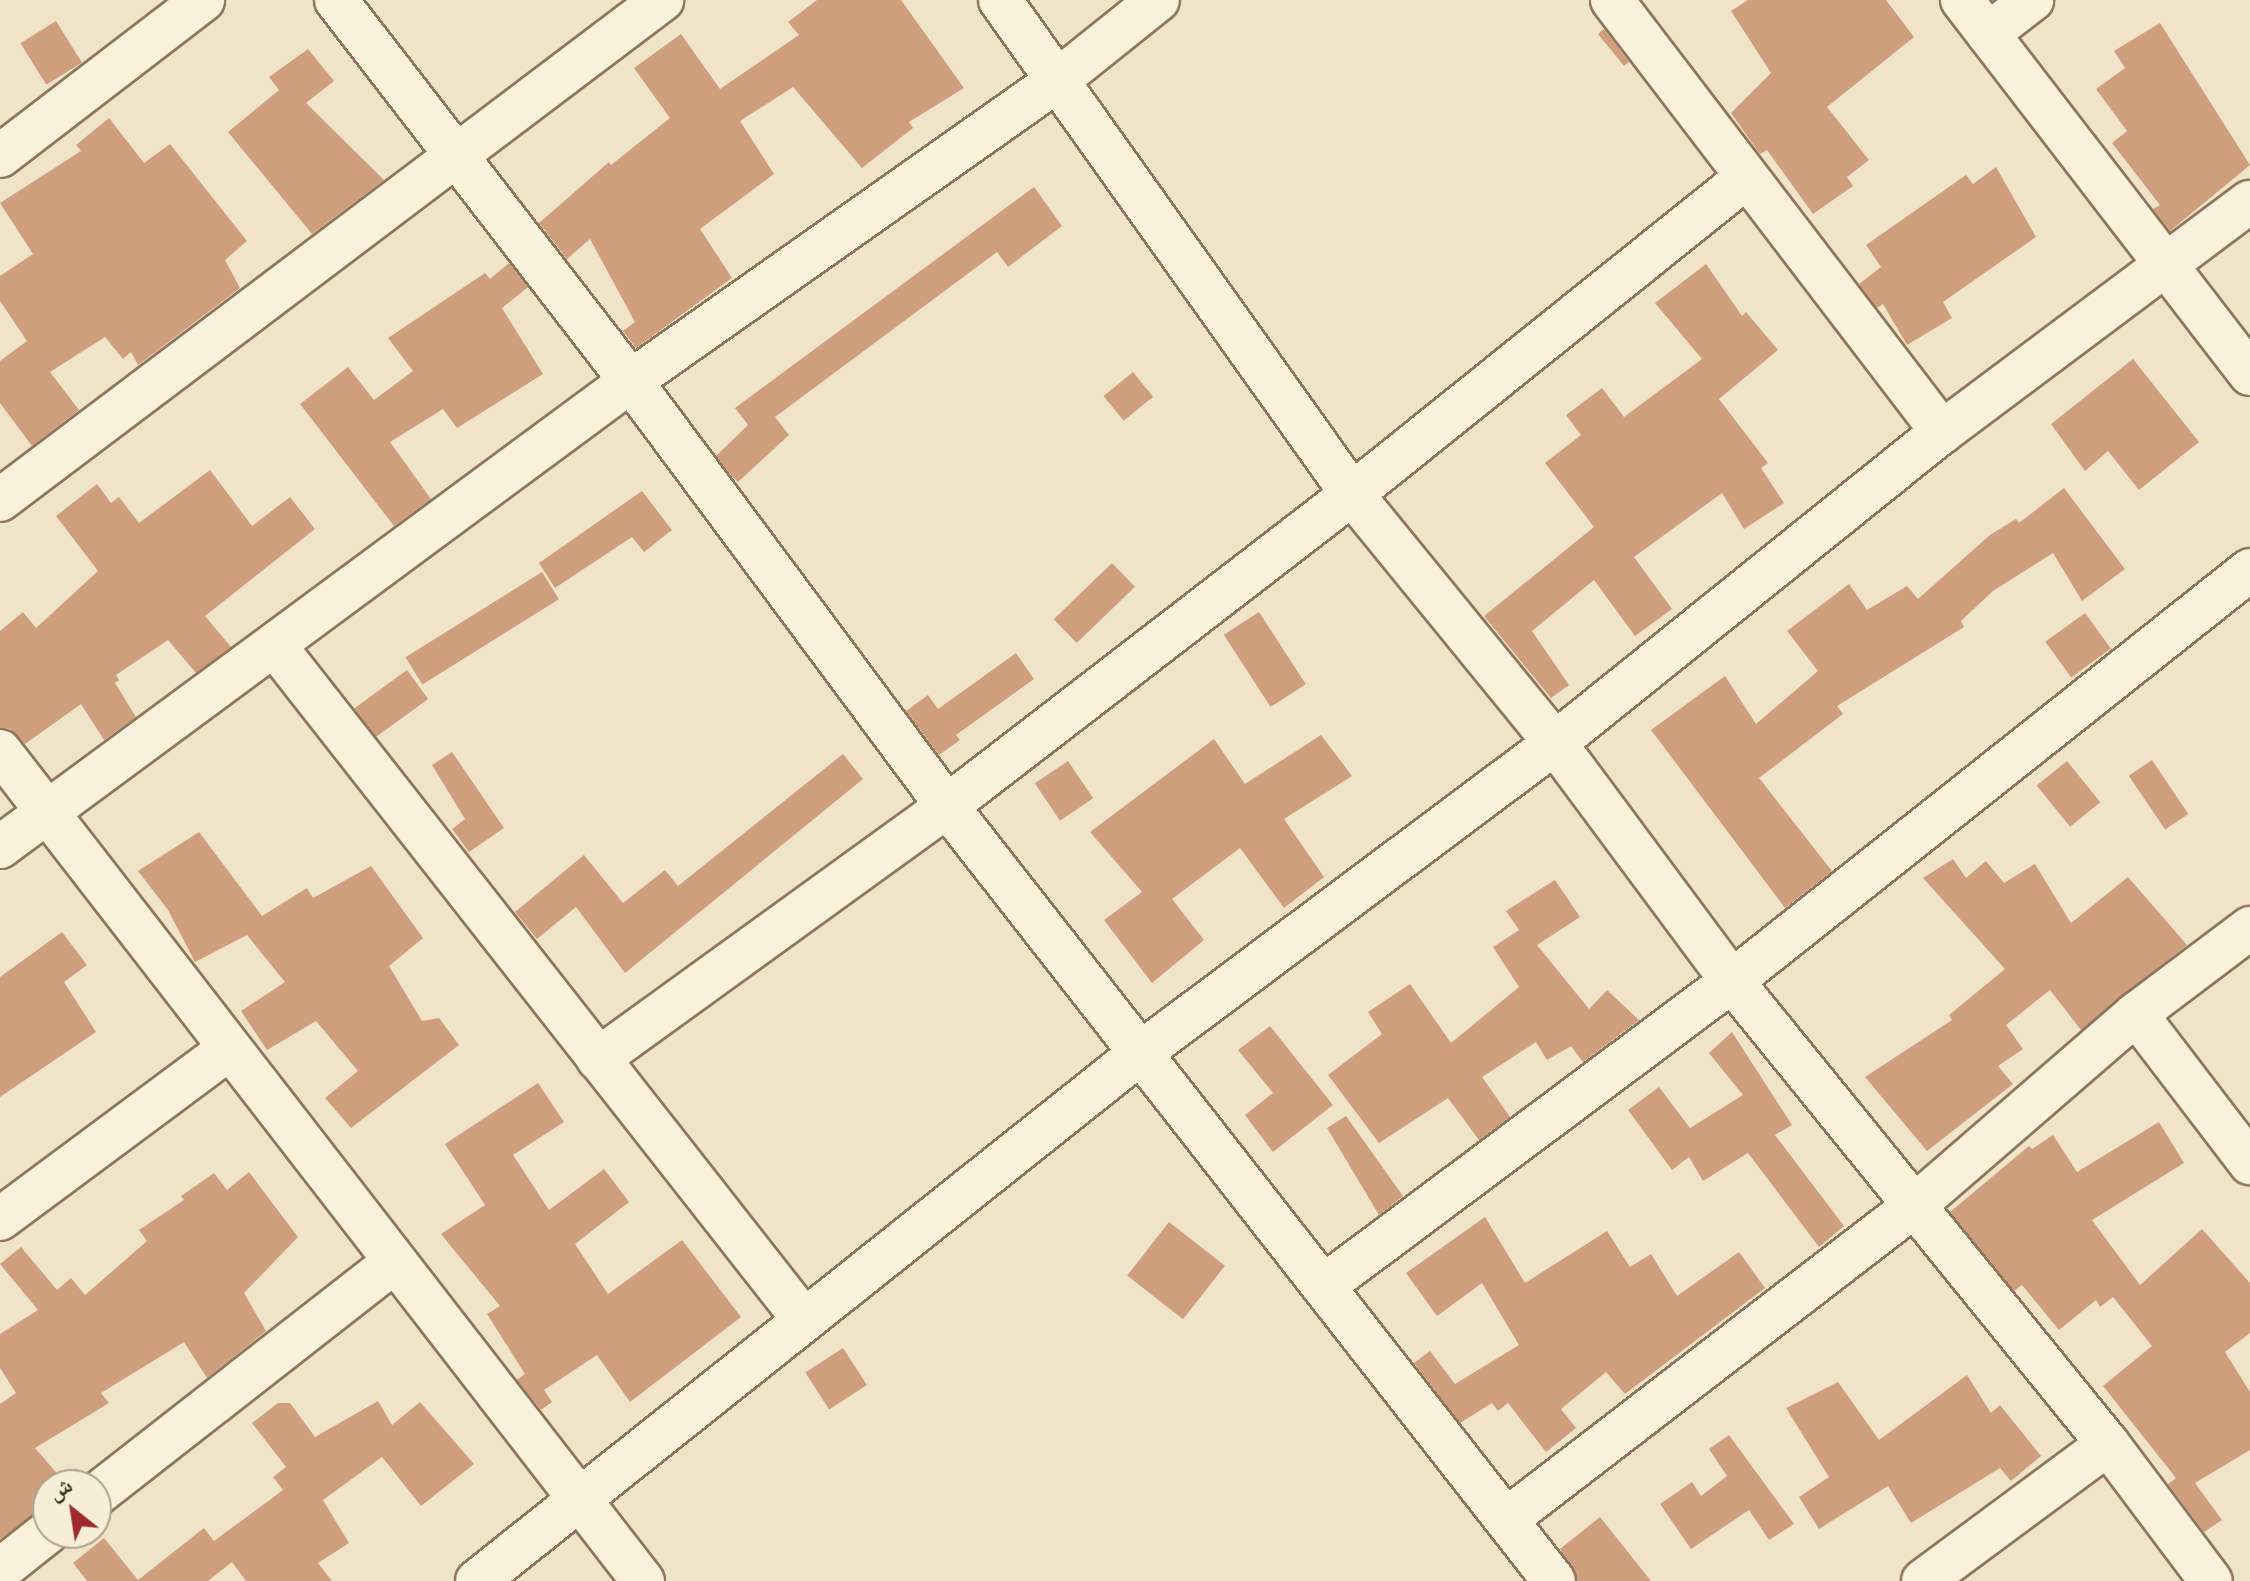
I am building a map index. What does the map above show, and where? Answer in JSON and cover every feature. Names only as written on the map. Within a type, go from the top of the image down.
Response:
[{"type":"street","points":[[0,156],[203,0]]},
{"type":"street","points":[[336,0],[459,154],[947,806],[1554,1581]]},
{"type":"street","points":[[0,500],[662,0]]},
{"type":"street","points":[[1000,0],[1352,494],[1555,743],[1732,981],[2108,1444],[2211,1581]]},
{"type":"street","points":[[0,847],[631,381],[1058,80],[1158,0]]},
{"type":"street","points":[[1612,0],[1942,432]]},
{"type":"street","points":[[1962,0],[2250,374]]},
{"type":"street","points":[[1988,34],[2032,0]]},
{"type":"street","points":[[598,1059],[947,806],[1352,494],[1747,177]]},
{"type":"street","points":[[477,1581],[1139,1054],[1555,743],[1942,432],[2164,262],[2250,202]]},
{"type":"street","points":[[1325,1285],[1732,981],[2250,570]]},
{"type":"street","points":[[275,646],[804,1320]]},
{"type":"street","points":[[0,751],[643,1581]]},
{"type":"street","points":[[1507,1519],[1914,1206],[2136,1014],[2250,928]]},
{"type":"street","points":[[2136,1014],[2250,1163]]},
{"type":"street","points":[[0,1219],[229,1049]]},
{"type":"street","points":[[112,1482],[394,1262]]},
{"type":"street","points":[[1923,1581],[2108,1444]]},
{"type":"street","points":[[0,1570],[32,1545]]},
{"type":"building","points":[[817,0],[901,0],[964,88],[909,122],[913,128],[862,168],[793,87],[740,121],[774,174],[700,229],[732,278],[636,348],[623,331],[635,322],[590,239],[567,259],[539,223],[609,162],[611,165],[670,118],[634,68],[681,34],[720,89],[799,35],[788,22]]},
{"type":"building","points":[[1748,0],[1886,0],[1914,37],[1827,107],[1869,160],[1847,177],[1853,186],[1813,214],[1767,150],[1760,154],[1731,113],[1771,73],[1731,11]]},
{"type":"building","points":[[56,21],[82,63],[46,85],[20,43]]},
{"type":"building","points":[[2160,23],[2250,165],[2170,231],[2153,209],[2160,205],[2112,143],[2127,131],[2096,89],[2125,68],[2114,51]]},
{"type":"building","points":[[1604,29],[1629,62],[1624,66],[1598,34]]},
{"type":"building","points":[[308,49],[334,81],[306,103],[384,180],[312,234],[228,132],[279,90],[269,77]]},
{"type":"building","points":[[109,118],[144,163],[170,144],[247,241],[225,260],[240,288],[138,365],[131,352],[123,359],[105,337],[50,372],[79,410],[32,446],[0,403],[0,361],[27,341],[0,301],[0,276],[33,254],[0,203],[81,151],[76,145]]},
{"type":"building","points":[[1996,167],[2036,237],[1943,302],[1952,318],[1907,345],[1883,304],[1877,308],[1859,284],[1881,267],[1866,245],[1966,175],[1973,184]]},
{"type":"building","points":[[1034,187],[1062,226],[1008,267],[997,252],[775,417],[789,435],[738,482],[729,473],[716,456],[748,425],[735,408]]},
{"type":"building","points":[[509,263],[528,287],[502,308],[543,374],[457,428],[443,409],[390,442],[431,499],[394,526],[300,404],[348,367],[374,400],[413,371],[388,338],[485,273],[490,279]]},
{"type":"building","points":[[1706,264],[1742,316],[1746,312],[1778,350],[1719,399],[1768,463],[1761,468],[1784,503],[1744,529],[1722,493],[1634,557],[1672,609],[1635,636],[1594,580],[1532,631],[1569,685],[1551,698],[1484,616],[1594,527],[1545,463],[1581,435],[1566,415],[1602,388],[1624,417],[1702,359],[1655,303]]},
{"type":"building","points":[[2133,359],[2199,442],[2139,490],[2108,451],[2085,471],[2051,424]]},
{"type":"building","points":[[1133,372],[1153,397],[1124,421],[1103,396]]},
{"type":"building","points":[[210,470],[252,526],[290,497],[315,529],[205,616],[231,647],[196,673],[168,640],[116,675],[119,680],[115,683],[136,717],[104,740],[81,704],[25,744],[10,729],[0,728],[0,631],[23,612],[36,628],[98,571],[56,516],[97,484],[111,503],[119,497],[139,523]]},
{"type":"building","points":[[2064,488],[2125,569],[2082,601],[2053,553],[1993,591],[1961,621],[1964,627],[1837,706],[1843,714],[1759,778],[1832,871],[1785,908],[1651,730],[1725,676],[1756,724],[1818,671],[1787,631],[1849,584],[1867,610],[1907,586],[1918,599],[1990,535],[2016,519],[2019,523]]},
{"type":"building","points":[[642,491],[672,530],[644,552],[632,537],[555,588],[539,563]]},
{"type":"building","points":[[1112,563],[1135,587],[1077,643],[1054,619]]},
{"type":"building","points":[[542,572],[559,599],[422,684],[405,657]]},
{"type":"building","points":[[1259,612],[1306,684],[1271,707],[1224,635]]},
{"type":"building","points":[[2085,613],[2111,649],[2071,677],[2045,642]]},
{"type":"building","points":[[1016,653],[1034,679],[956,735],[960,740],[939,755],[906,711],[928,695],[938,709]]},
{"type":"building","points":[[407,670],[428,699],[376,737],[354,708]]},
{"type":"building","points":[[1321,735],[1352,776],[1284,819],[1324,877],[1284,908],[1240,848],[1172,899],[1204,940],[1152,983],[1104,920],[1142,892],[1090,832],[1214,739],[1245,784]]},
{"type":"building","points":[[452,752],[504,828],[469,852],[452,829],[465,819],[432,765]]},
{"type":"building","points":[[843,754],[863,779],[625,973],[576,907],[537,939],[515,912],[584,855],[623,903],[665,870],[678,886]]},
{"type":"building","points":[[2152,760],[2188,814],[2165,830],[2129,776]]},
{"type":"building","points":[[1068,761],[1093,798],[1060,821],[1035,783]]},
{"type":"building","points":[[2067,761],[2100,802],[2070,827],[2037,786]]},
{"type":"building","points":[[199,832],[262,916],[307,888],[313,898],[371,866],[423,938],[389,966],[422,1021],[439,1018],[459,1045],[351,1128],[325,1098],[358,1071],[316,1021],[267,1050],[241,1011],[285,982],[247,935],[195,962],[168,910],[138,871]]},
{"type":"building","points":[[1953,859],[1966,878],[1986,861],[2004,883],[2035,864],[2071,923],[2128,877],[2187,945],[2081,1030],[2050,990],[2006,1025],[2023,1049],[1998,1066],[2013,1084],[1927,1151],[1865,1077],[1952,1020],[1949,1015],[2005,969],[1923,878]]},
{"type":"building","points":[[1555,880],[1580,917],[1537,945],[1589,1009],[1607,990],[1639,1020],[1583,1062],[1571,1046],[1547,1060],[1536,1042],[1482,1077],[1510,1117],[1479,1140],[1448,1098],[1379,1143],[1328,1075],[1382,1034],[1368,1012],[1410,984],[1451,1043],[1519,987],[1493,947],[1519,930],[1506,911]]},
{"type":"building","points":[[62,932],[87,965],[64,982],[96,1032],[0,1097],[0,977]]},
{"type":"building","points":[[1270,1026],[1333,1105],[1273,1152],[1245,1115],[1273,1093],[1238,1050]]},
{"type":"building","points":[[1732,1032],[1792,1125],[1775,1135],[1844,1226],[1819,1247],[1748,1153],[1703,1181],[1689,1157],[1672,1170],[1628,1110],[1659,1087],[1690,1128],[1743,1095],[1709,1053]]},
{"type":"building","points":[[538,1083],[564,1122],[513,1155],[549,1210],[604,1169],[629,1202],[575,1244],[608,1294],[682,1240],[741,1317],[630,1402],[597,1355],[544,1390],[552,1402],[541,1410],[517,1380],[525,1374],[487,1314],[500,1306],[441,1234],[485,1205],[445,1144]]},
{"type":"building","points":[[1346,1116],[1403,1196],[1379,1215],[1327,1128]]},
{"type":"building","points":[[2159,1122],[2184,1163],[2092,1220],[2140,1285],[2202,1229],[2250,1283],[2250,1333],[2225,1352],[2250,1392],[2250,1450],[2195,1483],[2222,1520],[2204,1532],[2168,1484],[2176,1478],[2103,1386],[2152,1346],[2113,1297],[2100,1307],[2096,1300],[2059,1330],[2022,1285],[2014,1291],[1950,1212],[2029,1146],[2032,1149],[2053,1135],[2077,1172]]},
{"type":"building","points":[[249,1172],[298,1237],[244,1293],[266,1331],[207,1378],[184,1342],[101,1393],[109,1403],[35,1448],[53,1469],[32,1469],[32,1518],[0,1539],[0,1404],[16,1393],[0,1368],[0,1334],[38,1310],[0,1264],[21,1247],[57,1290],[71,1278],[85,1295],[147,1241],[139,1230],[184,1200],[181,1196],[214,1173],[227,1190]]},
{"type":"building","points":[[1485,1217],[1525,1283],[1607,1231],[1630,1267],[1651,1254],[1677,1296],[1739,1252],[1765,1288],[1625,1394],[1606,1372],[1561,1409],[1576,1428],[1546,1452],[1508,1403],[1498,1411],[1492,1403],[1460,1423],[1414,1363],[1430,1351],[1455,1384],[1519,1345],[1482,1283],[1437,1316],[1406,1273]]},
{"type":"building","points":[[1169,1222],[1225,1266],[1183,1319],[1127,1276]]},
{"type":"building","points":[[843,1348],[867,1385],[829,1409],[805,1373]]},
{"type":"building","points":[[1967,1375],[1991,1413],[2000,1405],[2041,1456],[2011,1481],[2000,1468],[1911,1523],[1888,1486],[1819,1529],[1799,1497],[1829,1477],[1786,1408],[1838,1382],[1879,1440]]},
{"type":"building","points":[[378,1401],[392,1425],[420,1402],[474,1464],[421,1506],[382,1457],[323,1500],[349,1543],[318,1563],[332,1581],[246,1581],[232,1562],[208,1581],[87,1581],[73,1563],[90,1549],[112,1548],[138,1580],[204,1528],[214,1541],[283,1490],[273,1477],[286,1467],[252,1423],[278,1403],[290,1403],[315,1437]]},
{"type":"building","points":[[1729,1435],[1794,1524],[1769,1540],[1749,1510],[1691,1549],[1660,1504],[1692,1482],[1701,1496],[1727,1476],[1709,1449]]},
{"type":"building","points":[[1600,1517],[1651,1581],[1577,1581],[1560,1549]]}]
